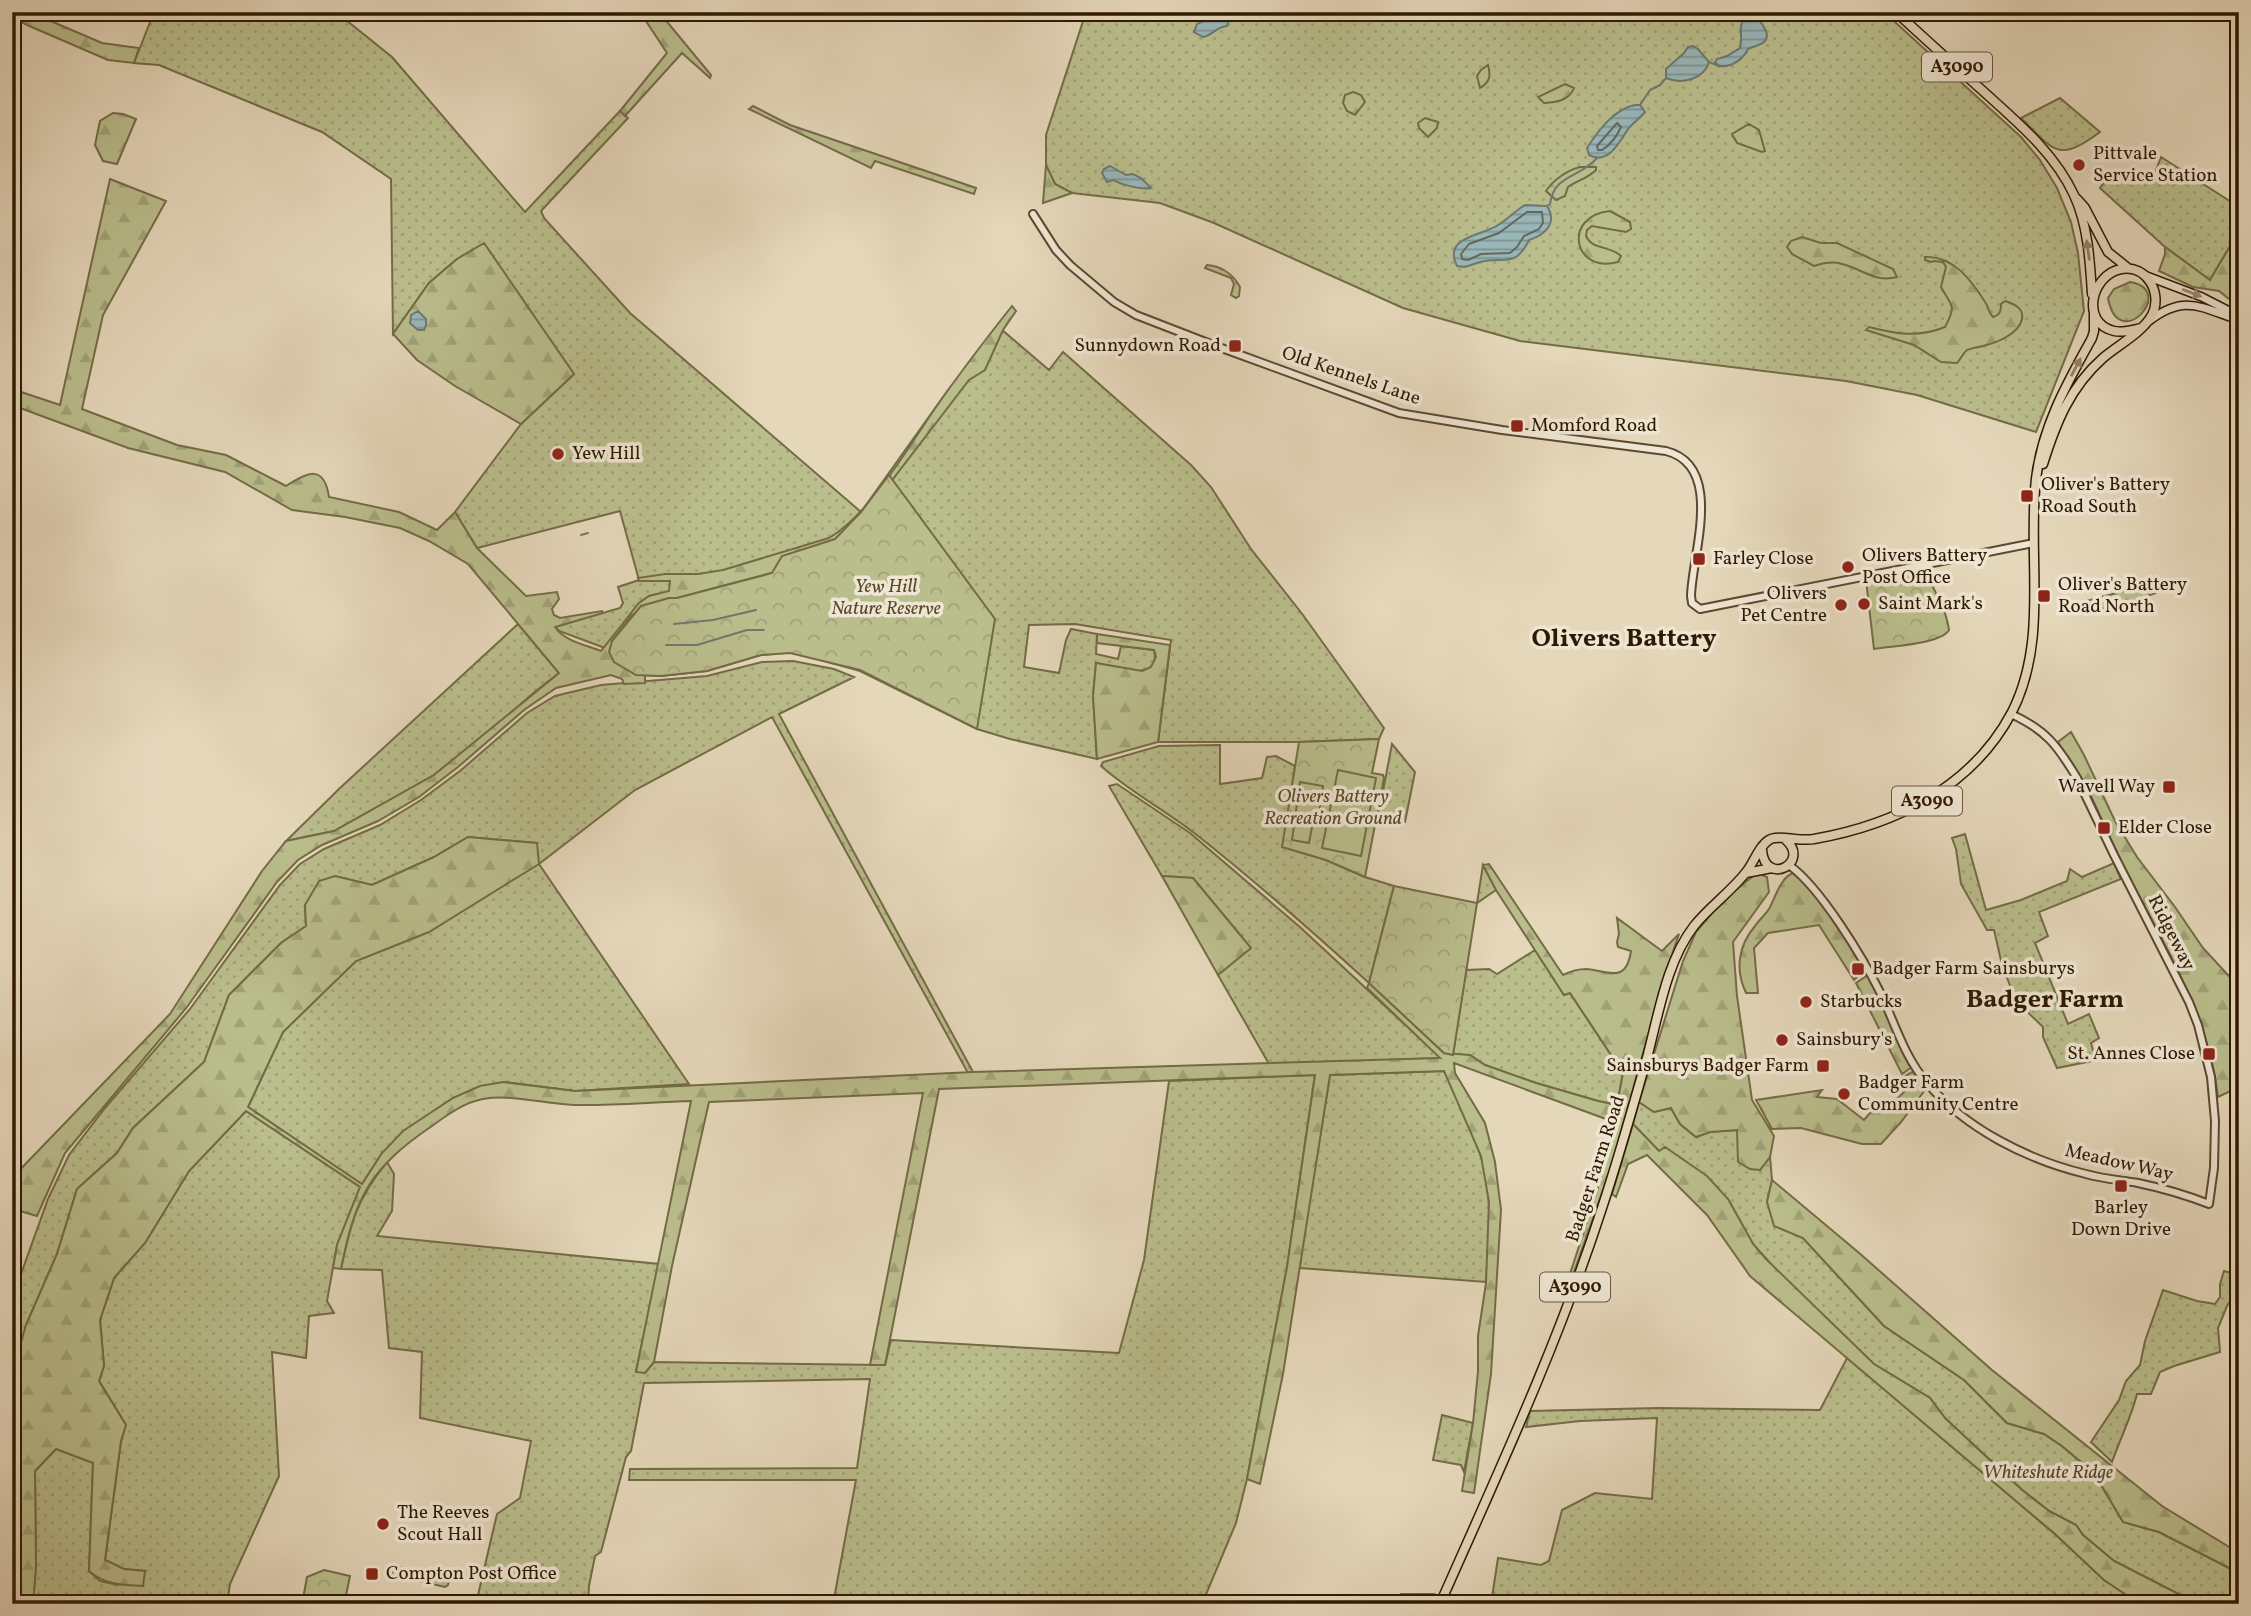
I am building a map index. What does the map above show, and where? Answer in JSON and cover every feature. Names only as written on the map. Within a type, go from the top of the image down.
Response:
[{"type":"main road","name":"A3090","points":[[1793,850],[1812,840],[1882,821],[1911,810],[1932,798],[1975,763],[2011,714],[2023,685],[2031,652],[2036,603],[2034,543],[2039,462],[2047,430],[2094,331],[2088,242],[2075,197],[2060,170],[2040,145],[1896,12]]},
{"type":"main road","name":"A3090","points":[[2075,197],[2085,208],[2108,252],[2128,268]]},
{"type":"main road","points":[[2128,268],[2202,297],[2239,318],[2178,304],[2161,312],[2143,326],[2116,332],[2100,324],[2093,308],[2099,282],[2113,271],[2128,268]]},
{"type":"main road","points":[[2143,326],[2152,314],[2156,299],[2152,284],[2144,275]]},
{"type":"main road","name":"A3090","points":[[2035,500],[2054,428],[2070,399],[2100,361],[2143,326]]},
{"type":"main road","points":[[1746,873],[1789,865],[1794,855],[1793,850],[1786,840],[1781,838],[1770,839],[1762,850],[1766,864],[1772,868]]},
{"type":"main road","name":"A3090","points":[[1786,840],[1812,840]]},
{"type":"main road","name":"Badger Farm Road","points":[[1440,1604],[1572,1296],[1629,1124],[1665,991],[1680,950],[1703,915],[1746,873],[1762,850]]},
{"type":"street","name":"Old Kennels Lane","points":[[1032,214],[1056,250],[1114,302],[1136,315],[1216,346],[1399,413],[1666,452],[1682,457],[1694,470],[1698,480],[1700,527],[1691,586],[1692,603],[1700,609],[2034,543]]},
{"type":"street","name":"Ridgeway","points":[[2011,714],[2030,722],[2048,737],[2077,778],[2189,1002],[2198,1025],[2211,1077],[2215,1159],[2209,1204]]},
{"type":"street","name":"Meadow Way","points":[[1789,865],[1803,877],[1845,932],[1880,992],[1915,1068],[1937,1095],[2008,1145],[2051,1164],[2087,1175],[2151,1186],[2209,1204]]},
{"type":"green space","points":[[12,12],[36,12],[102,43],[139,48],[134,63],[108,60],[27,25],[12,17]]},
{"type":"green space","points":[[154,12],[336,12],[392,57],[525,212],[620,111],[628,118],[541,211],[544,218],[630,313],[861,512],[948,390],[1001,329],[1049,370],[1063,352],[1191,465],[1211,487],[1251,549],[1303,615],[1384,728],[1379,739],[1158,742],[1171,640],[1075,624],[1029,625],[1024,667],[1059,673],[1071,629],[1097,634],[1096,654],[1118,659],[1121,646],[1154,650],[1151,667],[1143,670],[1134,671],[1096,663],[1093,696],[1097,759],[977,729],[860,671],[814,658],[807,651],[761,655],[707,671],[661,676],[636,675],[609,652],[612,641],[669,592],[649,596],[639,603],[605,648],[559,631],[555,627],[620,608],[623,603],[618,587],[639,580],[620,511],[477,548],[455,512],[521,424],[574,374],[484,244],[457,259],[429,283],[393,334],[391,179],[322,132],[159,65],[134,63]]},
{"type":"green space","points":[[640,12],[659,12],[711,75],[710,78],[682,53],[625,116],[620,111],[667,53]]},
{"type":"green space","points":[[1086,12],[1884,12],[2021,137],[2040,160],[2057,188],[2071,222],[2078,253],[2084,311],[2036,432],[1917,395],[1846,381],[1520,341],[1403,308],[1214,223],[1160,203],[1072,193],[1055,184],[1046,165],[1046,135]]},
{"type":"green space","points":[[1660,12],[1724,12],[1725,17],[1691,20],[1674,18]]},
{"type":"green space","points":[[1488,65],[1489,78],[1480,88],[1477,76]]},
{"type":"green space","points":[[1565,84],[1574,88],[1565,98],[1544,103],[1538,97]]},
{"type":"green space","points":[[1353,92],[1361,95],[1365,102],[1355,115],[1347,111],[1343,103],[1345,95]]},
{"type":"green space","points":[[2060,98],[2100,132],[2074,148],[2057,149],[2049,145],[2021,118]]},
{"type":"green space","points":[[753,106],[790,125],[976,188],[974,194],[875,161],[871,168],[749,109]]},
{"type":"green space","points":[[113,113],[136,119],[117,164],[103,161],[95,145],[100,121]]},
{"type":"green space","points":[[1425,118],[1438,122],[1437,128],[1428,137],[1418,123]]},
{"type":"green space","points":[[1749,124],[1759,130],[1765,151],[1737,143],[1732,134]]},
{"type":"green space","points":[[2161,157],[2239,207],[2239,231],[2210,280],[2165,247],[2100,188],[2112,171],[2152,181]]},
{"type":"green space","points":[[1046,165],[1055,184],[1072,193],[1043,203]]},
{"type":"green space","points":[[1580,167],[1596,167],[1596,170],[1568,187],[1565,196],[1556,200],[1546,191],[1561,176]]},
{"type":"green space","points":[[110,179],[166,201],[103,315],[82,409],[177,445],[226,455],[286,486],[301,477],[319,475],[327,486],[329,497],[399,512],[437,530],[455,512],[477,548],[526,596],[557,592],[559,599],[552,609],[554,615],[560,618],[602,611],[603,613],[555,627],[570,639],[601,651],[639,603],[649,596],[669,591],[670,581],[639,581],[638,578],[723,570],[829,538],[844,527],[873,498],[953,383],[1012,306],[1016,311],[1003,330],[985,370],[969,380],[883,492],[836,541],[781,559],[772,573],[669,598],[632,615],[612,641],[636,675],[645,675],[645,683],[624,684],[622,679],[611,675],[556,688],[524,710],[419,797],[378,821],[322,845],[298,860],[277,882],[187,1007],[65,1153],[37,1216],[20,1211],[21,1198],[12,1195],[12,1178],[170,1014],[262,871],[286,841],[334,831],[434,775],[559,673],[468,564],[429,541],[400,528],[292,510],[225,472],[128,448],[12,405],[12,389],[60,405]]},
{"type":"green space","points":[[1610,211],[1630,222],[1631,229],[1626,232],[1592,226],[1587,230],[1586,236],[1593,244],[1621,256],[1618,262],[1603,263],[1591,260],[1579,243],[1580,232],[1585,223],[1595,215]]},
{"type":"green space","points":[[2239,231],[2239,307],[2219,291],[2193,287],[2159,271],[2165,247],[2210,280]]},
{"type":"green space","points":[[1802,237],[1821,243],[1837,243],[1893,269],[1897,277],[1876,277],[1835,263],[1814,266],[1792,254],[1787,247],[1791,241]]},
{"type":"green space","points":[[484,243],[574,374],[521,424],[455,386],[417,360],[393,334],[429,283],[457,259]]},
{"type":"green space","points":[[1925,257],[1944,260],[1961,271],[1980,294],[1993,317],[1999,314],[2001,304],[2005,301],[2018,307],[2022,315],[2020,324],[2000,340],[1967,350],[1957,363],[1941,362],[1914,345],[1866,330],[1869,327],[1916,334],[1945,327],[1952,310],[1941,287],[1946,267],[1943,262],[1931,262],[1925,260]]},
{"type":"green space","points":[[1207,265],[1222,269],[1230,275],[1240,287],[1239,296],[1236,298],[1231,295],[1234,284],[1231,278],[1205,268]]},
{"type":"green space","points":[[2130,282],[2143,287],[2148,296],[2147,306],[2132,320],[2122,321],[2114,314],[2108,298],[2114,289]]},
{"type":"green space","name":"Yew Hill Nature Reserve","points":[[889,475],[995,619],[977,729],[860,670],[790,653],[761,655],[707,671],[661,676],[636,675],[614,662],[609,652],[612,641],[641,606],[772,573],[782,556],[835,539],[861,512]]},
{"type":"green space","points":[[1923,568],[1942,606],[1949,630],[1944,635],[1926,641],[1874,649],[1866,580]]},
{"type":"green space","points":[[2157,582],[2158,592],[2085,613],[2083,602]]},
{"type":"green space","points":[[518,624],[559,673],[434,775],[334,831],[286,841],[340,788]]},
{"type":"green space","points":[[1097,634],[1170,645],[1158,742],[1097,759],[1093,696],[1096,663],[1142,671],[1151,667],[1156,657],[1154,650],[1097,643]]},
{"type":"green space","points":[[793,661],[834,669],[854,677],[779,714],[973,1072],[968,1073],[772,717],[635,790],[539,864],[689,1084],[575,1091],[503,1082],[382,1153],[362,1184],[248,1107],[283,1032],[356,961],[429,932],[537,843],[468,837],[434,857],[372,885],[335,876],[305,905],[306,926],[281,943],[229,995],[204,1062],[133,1128],[117,1153],[77,1189],[57,1254],[26,1325],[12,1374],[12,1299],[48,1199],[69,1155],[105,1108],[190,1009],[280,885],[300,864],[324,849],[380,825],[421,800],[460,771],[527,713],[555,696],[601,685],[707,676],[762,662]]},
{"type":"green space","points":[[2071,732],[2115,821],[2137,857],[2203,948],[2239,987],[2239,1087],[2218,1097],[2205,1038],[2184,982],[2123,865],[2089,792],[2058,742]]},
{"type":"green space","name":"Olivers Battery Recreation Ground","points":[[1379,739],[1372,773],[1383,775],[1384,778],[1365,877],[1326,860],[1282,847],[1299,742]]},
{"type":"green space","points":[[1392,744],[1415,772],[1405,822],[1378,817]]},
{"type":"green space","points":[[1220,745],[1220,784],[1262,778],[1267,757],[1276,756],[1295,766],[1283,847],[1394,886],[1369,983],[1216,850],[1101,766],[1103,762],[1159,746]]},
{"type":"green space","points":[[1338,770],[1376,778],[1361,856],[1322,848]]},
{"type":"green space","points":[[1300,782],[1323,786],[1319,812],[1315,811],[1309,843],[1292,840]]},
{"type":"green space","points":[[1117,784],[1190,833],[1301,928],[1441,1058],[1269,1064],[1218,975],[1250,947],[1193,878],[1162,876],[1109,786]]},
{"type":"green space","points":[[1965,834],[1986,910],[2021,900],[2067,881],[2070,869],[2082,877],[2114,863],[2121,879],[2039,912],[2048,936],[2035,943],[2068,1024],[2089,1014],[2099,1038],[2091,1043],[2095,1057],[2092,1061],[2057,1068],[2043,1037],[2043,1027],[2016,1001],[2002,965],[1994,930],[1987,930],[1961,884],[1952,838]]},
{"type":"green space","points":[[468,837],[537,843],[539,864],[429,932],[356,961],[283,1032],[248,1107],[362,1184],[382,1153],[403,1131],[453,1098],[480,1086],[503,1082],[575,1091],[973,1072],[1440,1058],[1367,988],[1369,983],[1444,1053],[1470,1055],[1485,1065],[1536,1083],[1617,1105],[1623,1073],[1570,993],[1564,995],[1496,890],[1483,865],[1489,864],[1563,975],[1583,969],[1615,973],[1625,968],[1631,951],[1618,947],[1617,918],[1662,951],[1679,934],[1611,1167],[1572,1278],[1569,1277],[1597,1191],[1614,1122],[1454,1063],[1455,1073],[1485,1123],[1495,1162],[1501,1210],[1491,1374],[1474,1493],[1462,1491],[1478,1371],[1478,1336],[1486,1283],[1489,1202],[1481,1156],[1444,1071],[1330,1075],[1283,1374],[1260,1484],[1247,1479],[1287,1267],[1315,1075],[939,1089],[885,1365],[870,1365],[923,1093],[709,1102],[672,1266],[654,1362],[645,1373],[636,1372],[691,1101],[574,1105],[494,1098],[463,1106],[411,1141],[368,1186],[352,1222],[341,1269],[333,1268],[337,1245],[360,1187],[246,1111],[189,1171],[145,1243],[114,1278],[100,1320],[104,1366],[99,1381],[126,1425],[121,1441],[105,1560],[124,1569],[145,1571],[143,1586],[108,1582],[89,1571],[93,1463],[56,1449],[35,1471],[36,1566],[33,1604],[12,1604],[12,1374],[26,1325],[57,1254],[77,1189],[117,1153],[133,1128],[204,1062],[229,995],[281,943],[306,926],[305,905],[319,881],[335,876],[372,885],[434,857]]},
{"type":"green space","points":[[1483,865],[1496,890],[1477,903]]},
{"type":"green space","points":[[1757,873],[1767,877],[1769,892],[1733,942],[1737,996],[1752,1100],[1774,1136],[1770,1157],[1760,1170],[1750,1169],[1738,1162],[1737,1130],[1710,1132],[1696,1137],[1680,1124],[1671,1108],[1654,1112],[1639,1102],[1683,961],[1696,932],[1723,900]]},
{"type":"green space","points":[[1793,873],[1833,918],[1863,971],[1854,980],[1819,925],[1768,933],[1754,948],[1758,993],[1746,993],[1740,976],[1740,958],[1745,942],[1769,909],[1782,883]]},
{"type":"green space","points":[[1162,876],[1193,878],[1251,948],[1218,975]]},
{"type":"green space","points":[[1394,886],[1477,903],[1453,1055],[1444,1053],[1369,983]]},
{"type":"green space","points":[[1535,950],[1564,995],[1570,993],[1623,1073],[1617,1105],[1536,1083],[1485,1065],[1470,1055],[1453,1055],[1466,970],[1489,969],[1497,974]]},
{"type":"green space","points":[[1868,975],[1912,1067],[1902,1074],[1856,983]]},
{"type":"green space","points":[[1445,1071],[1473,1135],[1485,1172],[1489,1219],[1486,1282],[1300,1268],[1330,1075]]},
{"type":"green space","points":[[1914,1071],[1925,1090],[1881,1144],[1862,1144],[1801,1128],[1772,1129],[1756,1100],[1822,1090],[1817,1097],[1837,1099],[1864,1120],[1876,1106],[1884,1112],[1908,1088],[1903,1077]]},
{"type":"green space","points":[[1315,1075],[1287,1267],[1247,1479],[1236,1523],[1202,1604],[833,1604],[856,1480],[629,1480],[630,1469],[857,1468],[870,1379],[644,1383],[631,1451],[626,1457],[601,1552],[595,1556],[588,1604],[517,1604],[478,1595],[497,1514],[520,1498],[531,1441],[420,1418],[422,1352],[389,1348],[382,1270],[341,1269],[361,1200],[387,1162],[394,1174],[392,1211],[377,1236],[659,1264],[636,1371],[645,1373],[654,1362],[885,1365],[891,1340],[1119,1353],[1144,1260],[1169,1081]]},
{"type":"green space","name":"Whiteshute Ridge","points":[[1639,1102],[1654,1112],[1671,1108],[1680,1124],[1696,1137],[1710,1132],[1737,1130],[1760,1170],[1770,1157],[1772,1180],[1767,1202],[1775,1226],[1803,1238],[1884,1326],[1964,1380],[2007,1423],[2044,1434],[2094,1473],[2123,1522],[2159,1532],[2239,1573],[2239,1604],[2198,1604],[2114,1561],[2083,1535],[2076,1525],[2049,1511],[2021,1489],[1945,1418],[1930,1398],[1874,1364],[1779,1273],[1753,1244],[1728,1199],[1659,1151],[1633,1124]]},
{"type":"green space","points":[[246,1111],[360,1187],[337,1245],[327,1301],[334,1313],[309,1316],[306,1358],[272,1352],[279,1476],[230,1584],[227,1604],[33,1604],[36,1566],[35,1471],[56,1449],[93,1462],[89,1571],[100,1581],[118,1585],[145,1571],[124,1569],[105,1560],[121,1441],[126,1425],[99,1381],[104,1366],[100,1320],[114,1278],[145,1243],[189,1171]]},
{"type":"green space","points":[[1633,1124],[1659,1151],[1665,1147],[1707,1176],[1728,1199],[1753,1244],[1766,1259],[1874,1364],[1930,1398],[1945,1418],[2021,1489],[2049,1511],[2076,1525],[2083,1535],[2114,1561],[2198,1604],[2140,1604],[2104,1580],[2055,1534],[1750,1276],[1707,1215],[1647,1155],[1628,1164],[1616,1197],[1612,1194]]},
{"type":"green space","points":[[1772,1180],[1992,1370],[2162,1506],[2239,1553],[2239,1573],[2159,1532],[2123,1522],[2094,1473],[2062,1446],[2044,1434],[2007,1423],[1964,1380],[1884,1326],[1803,1238],[1774,1226],[1767,1202]]},
{"type":"green space","points":[[2224,1271],[2239,1275],[2239,1288],[2227,1306],[2218,1328],[2220,1352],[2160,1372],[2151,1394],[2137,1394],[2112,1462],[2091,1442],[2119,1400],[2126,1381],[2140,1365],[2145,1341],[2163,1290],[2215,1304],[2220,1297]]},
{"type":"green space","points":[[1847,1358],[2055,1534],[2104,1580],[2140,1604],[1491,1604],[1498,1558],[1541,1565],[1549,1561],[1562,1510],[1595,1493],[1652,1499],[1657,1418],[1580,1421],[1526,1427],[1530,1411],[1658,1408],[1820,1410]]},
{"type":"green space","points":[[1442,1415],[1473,1423],[1464,1472],[1461,1465],[1433,1460]]},
{"type":"green space","points":[[394,1566],[447,1577],[448,1585],[445,1587],[392,1575]]},
{"type":"green space","points":[[324,1570],[350,1576],[346,1595],[351,1604],[302,1604],[307,1577]]},
{"type":"green space","points":[[1401,1594],[1434,1594],[1429,1604],[1398,1604]]},
{"type":"water","points":[[1220,13],[1229,21],[1227,26],[1203,37],[1194,32],[1197,24]]},
{"type":"water","points":[[1752,14],[1764,26],[1766,39],[1748,49],[1736,62],[1719,66],[1715,62],[1717,59],[1740,48],[1741,24]]},
{"type":"water","points":[[1693,46],[1709,62],[1702,73],[1692,79],[1679,81],[1666,78],[1666,69],[1688,47]]},
{"type":"water","points":[[1640,105],[1645,112],[1612,151],[1602,157],[1589,155],[1587,148],[1607,122],[1620,111]]},
{"type":"water","points":[[1110,166],[1126,175],[1133,174],[1141,178],[1151,188],[1132,187],[1114,180],[1107,182],[1102,173]]},
{"type":"water","points":[[1525,205],[1547,206],[1551,218],[1545,232],[1529,240],[1520,254],[1511,259],[1457,266],[1454,256],[1459,243],[1498,225]]},
{"type":"water","points":[[418,311],[426,319],[424,330],[418,330],[410,323],[411,315]]},
{"type":"waterway","points":[[1709,62],[1719,66]]},
{"type":"waterway","points":[[1640,105],[1650,90],[1666,78]]},
{"type":"waterway","points":[[1547,206],[1552,194],[1562,182],[1597,158]]},
{"type":"waterway","points":[[581,535],[588,533]]},
{"type":"waterway","points":[[674,624],[713,620],[756,610]]},
{"type":"waterway","points":[[666,645],[697,645],[747,630],[764,630]]},
{"type":"place","name":"Pittvale Service Station","points":[[2079,165]]},
{"type":"place","name":"Sunnydown Road","points":[[1235,346]]},
{"type":"place","name":"Momford Road","points":[[1517,426]]},
{"type":"place","name":"Yew Hill","points":[[558,454]]},
{"type":"place","name":"Oliver's Battery Road South","points":[[2027,496]]},
{"type":"place","name":"Farley Close","points":[[1699,559]]},
{"type":"place","name":"Olivers Battery Post Office","points":[[1848,567]]},
{"type":"place","name":"Oliver's Battery Road North","points":[[2044,596]]},
{"type":"place","name":"Saint Mark's","points":[[1864,604]]},
{"type":"place","name":"Olivers Pet Centre","points":[[1841,605]]},
{"type":"place","name":"Wavell Way","points":[[2169,787]]},
{"type":"place","name":"Elder Close","points":[[2104,828]]},
{"type":"place","name":"Badger Farm Sainsburys","points":[[1858,969]]},
{"type":"place","name":"Starbucks","points":[[1806,1002]]},
{"type":"place","name":"Sainsbury's","points":[[1782,1040]]},
{"type":"place","name":"St. Annes Close","points":[[2209,1054]]},
{"type":"place","name":"Sainsburys Badger Farm","points":[[1823,1066]]},
{"type":"place","name":"Badger Farm Community Centre","points":[[1844,1094]]},
{"type":"place","name":"Barley Down Drive","points":[[2121,1186]]},
{"type":"place","name":"The Reeves Scout Hall","points":[[383,1524]]},
{"type":"place","name":"Compton Post Office","points":[[372,1574]]},
{"type":"district","name":"Olivers Battery","points":[[1624,639]]},
{"type":"district","name":"Badger Farm","points":[[2045,1000]]}]
